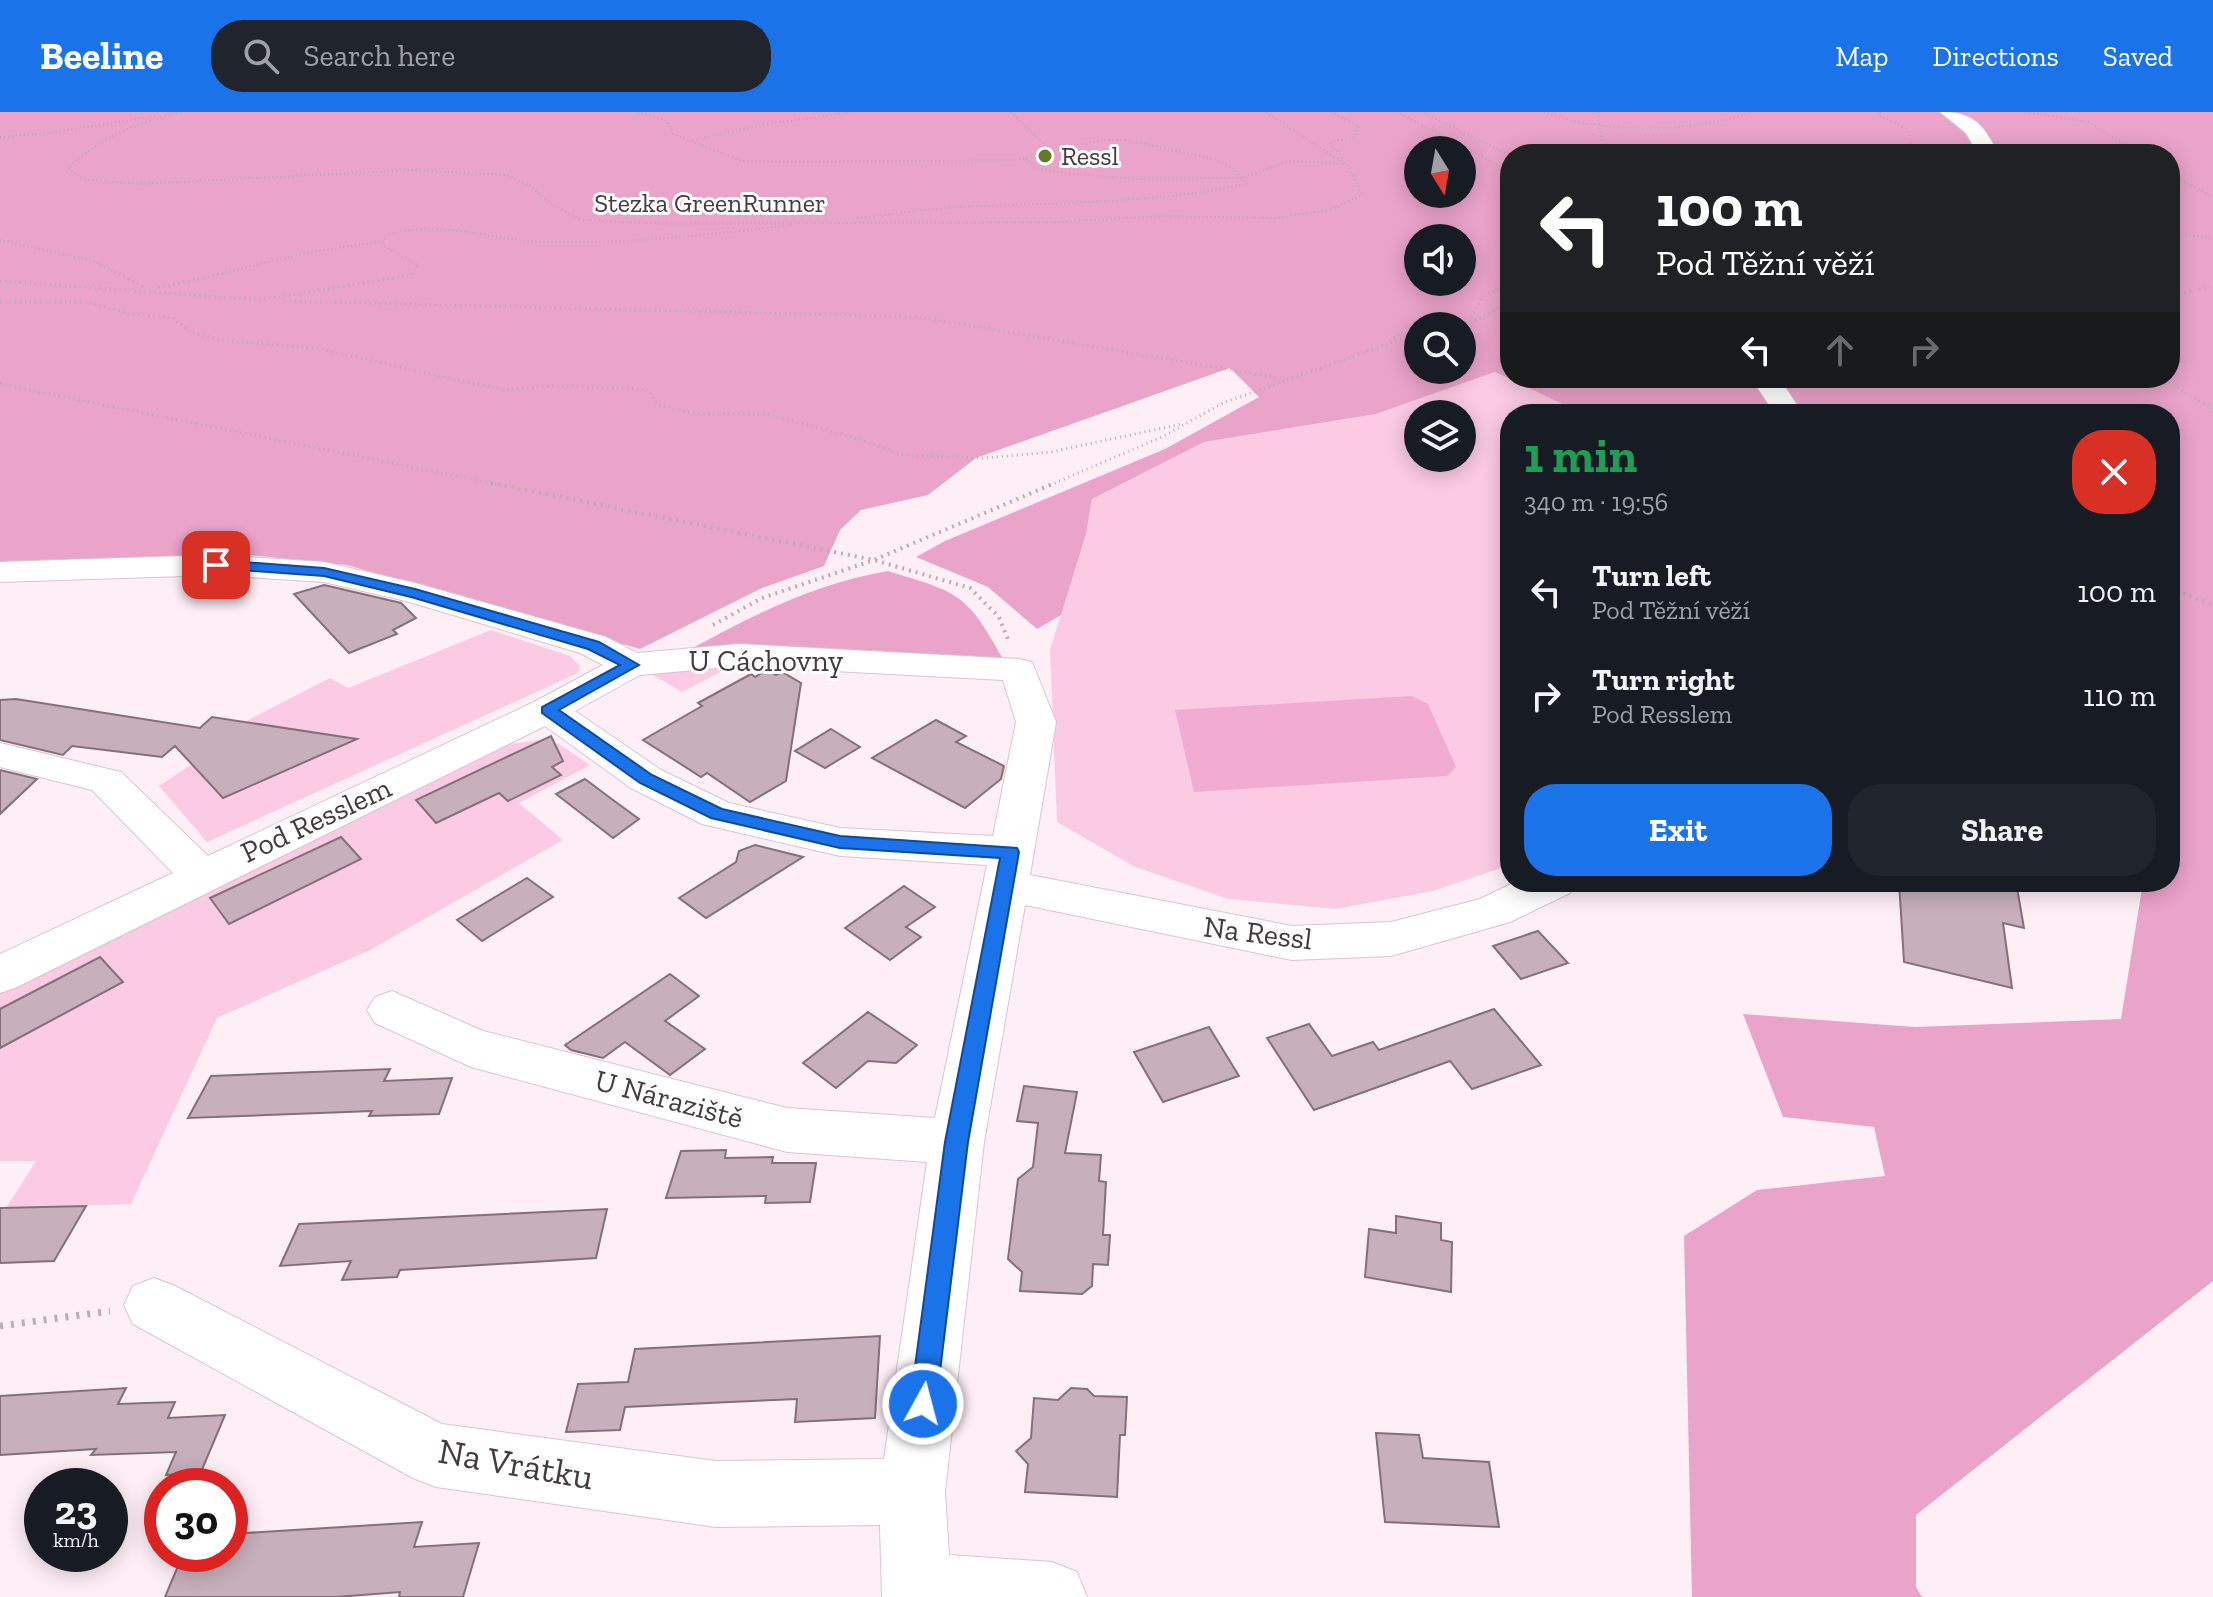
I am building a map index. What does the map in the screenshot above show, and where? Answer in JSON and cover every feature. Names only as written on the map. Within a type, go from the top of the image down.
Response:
[{"type":"street","points":[[1949,112],[1979,133],[1984,144]]},
{"type":"street","points":[[0,572],[216,565],[324,572],[415,593],[593,645],[631,665]]},
{"type":"street","name":"U Cáchovny","points":[[631,665],[739,655],[1019,670]]},
{"type":"street","name":"Pod Resslem","points":[[0,975],[201,875],[548,710],[631,665]]},
{"type":"street","points":[[1019,670],[1036,722],[957,1142],[912,1492],[917,1593],[1052,1597]]},
{"type":"street","name":"Na Ressl","points":[[548,710],[646,779],[717,814],[840,842],[1007,869],[1292,943],[1391,939],[1494,911],[1533,892]]},
{"type":"street","points":[[0,755],[106,781],[201,875]]},
{"type":"street","name":"U Náraziště","points":[[392,1010],[471,1047],[787,1130],[957,1142]]},
{"type":"street","name":"Na Vrátku","points":[[154,1305],[436,1455],[716,1494],[912,1492]]},
{"type":"path","points":[[0,137],[63,131],[180,112]]},
{"type":"path","name":"Stezka GreenRunner","points":[[180,112],[121,130],[82,154],[68,168],[82,179],[138,184],[385,171],[506,175],[530,186],[553,205],[581,220],[670,224],[1057,222],[1163,216],[1275,218],[1329,210],[1362,195],[1353,169],[1343,158]]},
{"type":"path","points":[[383,241],[389,233],[406,230],[557,242],[669,239],[976,206],[1039,208],[1208,192],[1247,184],[1233,168],[1213,159],[1148,143],[1101,140],[1025,158],[742,161],[673,134],[667,121],[638,112]]},
{"type":"path","points":[[688,141],[767,124],[854,112]]},
{"type":"path","points":[[1011,112],[1048,148],[1042,153]]},
{"type":"path","points":[[1266,112],[1326,152],[1343,158]]},
{"type":"path","points":[[1331,112],[1359,126],[1353,139],[1336,140],[1330,144],[1343,158]]},
{"type":"path","points":[[1397,112],[1500,166]]},
{"type":"path","points":[[1421,112],[1500,150]]},
{"type":"path","points":[[1544,112],[1567,121],[1599,127],[1704,122],[1752,112]]},
{"type":"path","points":[[1598,112],[1601,140],[1606,144]]},
{"type":"path","points":[[1880,112],[1880,116],[1907,129],[1911,144]]},
{"type":"path","points":[[2025,112],[2089,122],[2124,144]]},
{"type":"path","points":[[1025,158],[1035,168],[1131,179],[1242,178],[1292,161],[1346,164]]},
{"type":"path","points":[[2180,181],[2213,197]]},
{"type":"path","points":[[2180,234],[2213,238]]},
{"type":"path","points":[[0,240],[94,261],[151,290],[306,253],[383,241],[418,265],[416,272],[396,279],[260,300]]},
{"type":"path","points":[[0,281],[260,300],[919,317],[1286,380]]},
{"type":"path","points":[[2180,294],[2213,286]]},
{"type":"path","points":[[1476,313],[1483,296],[1500,288]]},
{"type":"path","points":[[0,302],[86,302],[130,314],[173,318],[187,330],[219,340],[320,349],[503,390],[553,386],[647,389],[659,405],[693,413],[767,414],[866,441],[902,455],[984,458],[1051,452],[1186,422]]},
{"type":"path","points":[[1476,320],[1500,308]]},
{"type":"path","points":[[1381,346],[1404,329]]},
{"type":"path","points":[[713,625],[762,598],[874,560],[1164,436],[1223,403],[1404,338]]},
{"type":"path","points":[[0,384],[874,560],[970,588],[999,617],[1019,670]]},
{"type":"path","points":[[2178,388],[2213,408]]},
{"type":"path","points":[[2180,592],[2213,605]]},
{"type":"path","points":[[0,1326],[154,1305]]},
{"type":"shaded area","points":[[0,112],[1941,112],[1955,120],[1973,144],[1500,144],[1500,374],[1495,372],[1476,379],[1476,312],[1404,312],[1404,384],[1461,384],[1416,400],[1404,400],[1404,404],[1376,414],[1204,442],[1092,499],[1086,534],[1061,615],[1037,629],[988,587],[916,557],[945,541],[1165,449],[1259,397],[1230,368],[976,458],[928,495],[861,510],[840,530],[824,566],[762,588],[640,649],[347,565],[249,555],[0,562]]},
{"type":"shaded area","points":[[1954,112],[2213,112],[2213,1281],[1916,1515],[1916,1587],[1922,1597],[1692,1597],[1684,1236],[1757,1190],[1885,1176],[1874,1127],[1783,1117],[1743,1014],[1915,1027],[2121,1019],[2141,892],[2180,892],[2180,404],[1789,404],[1779,388],[2180,388],[2180,144],[1992,144],[1975,122]]},
{"type":"shaded area","points":[[1495,372],[1500,374],[1500,388],[1529,388],[1562,404],[1500,404],[1500,868],[1433,891],[1335,909],[1228,899],[1133,866],[1057,822],[1050,650],[1086,534],[1092,499],[1204,442],[1376,414],[1404,404],[1404,472],[1476,472],[1476,400],[1416,400],[1461,384],[1476,384],[1476,379]]},
{"type":"shaded area","points":[[1529,388],[1765,388],[1774,404],[1562,404]]},
{"type":"shaded area","points":[[888,571],[931,585],[958,598],[979,620],[1003,659],[827,651],[687,651],[760,613],[809,592]]},
{"type":"shaded area","points":[[491,630],[570,656],[580,666],[578,673],[207,842],[159,786],[219,746],[248,720],[330,678],[348,688]]},
{"type":"shaded area","points":[[743,660],[682,692],[648,672]]},
{"type":"shaded area","points":[[1412,696],[1428,704],[1456,767],[1447,776],[1194,792],[1175,710]]},
{"type":"shaded area","points":[[539,740],[559,744],[590,765],[519,803],[563,840],[370,950],[217,1018],[131,1204],[6,1208],[36,1161],[0,1161],[0,991],[511,744]]},
{"type":"building","points":[[324,585],[401,603],[416,618],[393,630],[397,634],[349,653],[294,594]]},
{"type":"building","points":[[766,670],[776,675],[782,672],[801,683],[786,781],[750,802],[707,773],[701,777],[643,740],[702,706],[698,703],[751,674],[755,677]]},
{"type":"building","points":[[16,699],[200,728],[212,717],[357,739],[223,798],[175,746],[162,757],[72,746],[63,755],[0,740],[0,700]]},
{"type":"building","points":[[936,720],[966,736],[956,742],[1004,766],[1001,779],[965,808],[872,758]]},
{"type":"building","points":[[831,729],[860,747],[825,768],[795,751]]},
{"type":"building","points":[[551,736],[563,761],[552,767],[561,775],[508,801],[499,793],[436,823],[416,800]]},
{"type":"building","points":[[0,770],[37,779],[0,814]]},
{"type":"building","points":[[585,779],[639,819],[613,838],[556,794]]},
{"type":"building","points":[[341,837],[361,859],[229,924],[210,898]]},
{"type":"building","points":[[755,845],[803,857],[706,918],[679,898],[736,862],[739,851]]},
{"type":"building","points":[[527,878],[553,897],[482,941],[457,920]]},
{"type":"building","points":[[904,886],[935,907],[906,927],[921,937],[890,960],[845,928]]},
{"type":"building","points":[[1900,892],[2018,892],[2024,928],[2003,923],[2012,988],[1904,962]]},
{"type":"building","points":[[1538,931],[1568,963],[1521,979],[1493,946]]},
{"type":"building","points":[[100,957],[123,982],[0,1048],[0,1009]]},
{"type":"building","points":[[670,974],[699,996],[665,1021],[705,1049],[670,1075],[625,1042],[603,1058],[571,1050],[565,1045]]},
{"type":"building","points":[[1494,1009],[1541,1065],[1472,1089],[1450,1061],[1314,1110],[1267,1038],[1309,1024],[1332,1056],[1373,1042],[1379,1050]]},
{"type":"building","points":[[868,1012],[917,1045],[896,1063],[868,1061],[836,1088],[803,1063]]},
{"type":"building","points":[[1209,1027],[1239,1076],[1163,1102],[1134,1052]]},
{"type":"building","points":[[390,1069],[384,1081],[452,1078],[439,1114],[369,1116],[372,1111],[188,1118],[211,1076]]},
{"type":"building","points":[[1024,1086],[1077,1092],[1065,1153],[1101,1155],[1099,1181],[1106,1182],[1103,1235],[1110,1235],[1108,1265],[1093,1264],[1092,1286],[1082,1294],[1020,1291],[1022,1272],[1008,1259],[1018,1179],[1033,1167],[1038,1123],[1017,1121]]},
{"type":"building","points":[[726,1150],[725,1158],[773,1157],[772,1163],[816,1163],[810,1202],[765,1203],[766,1196],[666,1198],[681,1151]]},
{"type":"building","points":[[86,1206],[54,1261],[0,1263],[0,1208]]},
{"type":"building","points":[[607,1209],[596,1258],[400,1270],[397,1277],[342,1280],[351,1261],[280,1266],[299,1224]]},
{"type":"building","points":[[1396,1216],[1441,1223],[1441,1240],[1452,1242],[1451,1292],[1365,1277],[1369,1229],[1396,1233]]},
{"type":"building","points":[[880,1336],[875,1418],[795,1422],[797,1399],[730,1402],[625,1407],[620,1430],[566,1432],[578,1384],[628,1382],[635,1349]]},
{"type":"building","points":[[126,1388],[118,1404],[175,1402],[168,1418],[225,1415],[203,1468],[169,1468],[176,1452],[91,1455],[96,1449],[0,1455],[0,1396]]},
{"type":"building","points":[[1071,1388],[1087,1389],[1094,1396],[1127,1397],[1125,1435],[1120,1435],[1117,1497],[1025,1492],[1028,1464],[1016,1451],[1031,1438],[1034,1398],[1058,1400]]},
{"type":"building","points":[[1376,1433],[1419,1435],[1423,1458],[1489,1462],[1499,1527],[1385,1522]]},
{"type":"building","points":[[422,1522],[414,1547],[479,1543],[463,1597],[399,1597],[400,1592],[336,1597],[165,1597],[175,1572],[248,1572],[248,1533]]},
{"type":"place","name":"Ressl","points":[[1045,156]]},
{"type":"route","points":[[216,565],[324,572],[415,593],[593,645],[631,665],[548,710],[646,779],[717,814],[840,842],[1010,852],[957,1142],[923,1404]]}]
